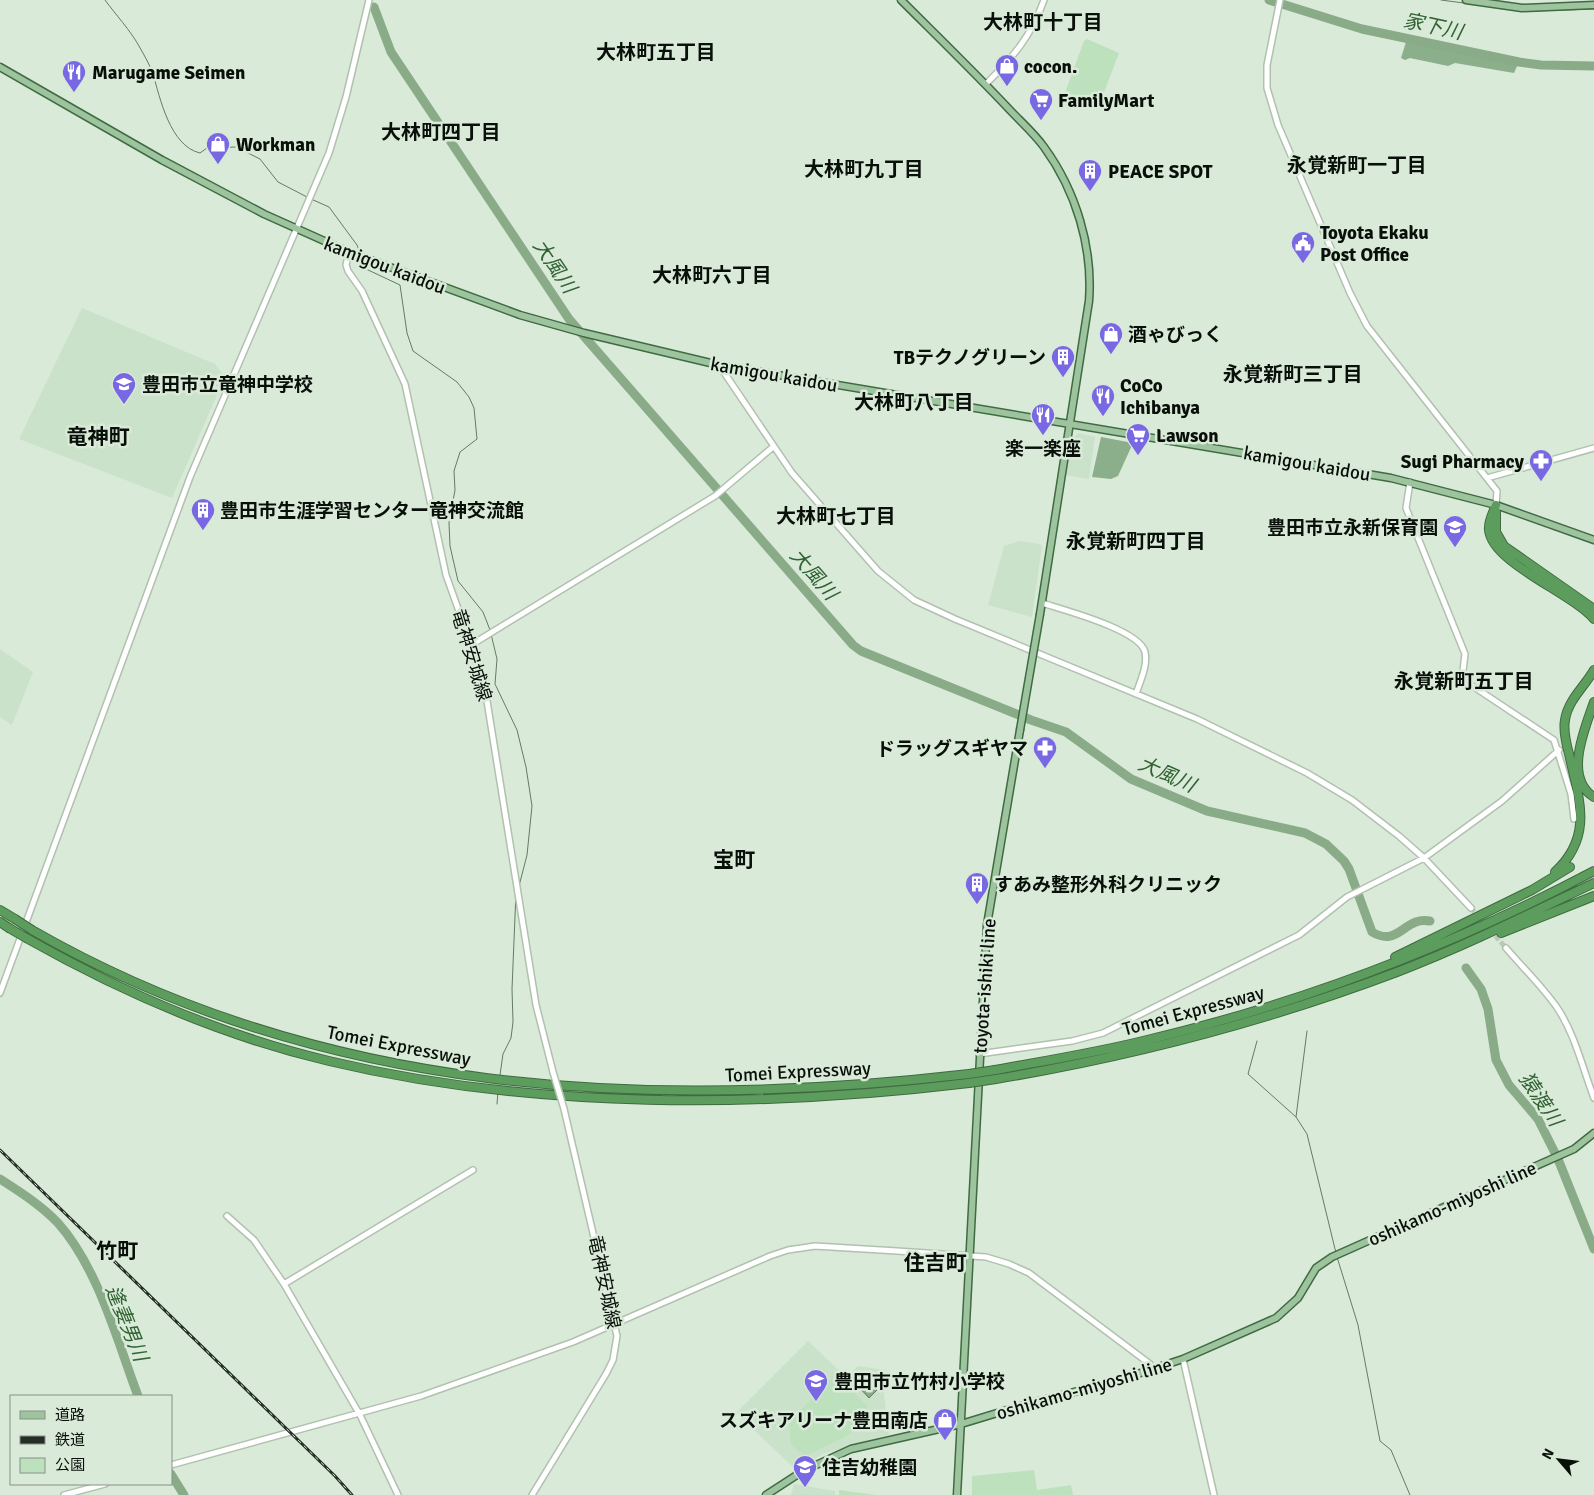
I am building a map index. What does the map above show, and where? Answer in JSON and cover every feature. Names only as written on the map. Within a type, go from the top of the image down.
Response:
[{"type":"highway","points":[[1496,505],[1496,532],[1504,546],[1594,609]]},
{"type":"highway","points":[[1496,505],[1489,521],[1489,530],[1497,548],[1511,561],[1580,606],[1594,619]]},
{"type":"highway","points":[[1532,890],[1563,865],[1572,853],[1579,838],[1582,823],[1581,808],[1565,738],[1564,722],[1571,703],[1594,670]]},
{"type":"highway","points":[[1594,702],[1583,740],[1579,764],[1584,787],[1594,797]]},
{"type":"highway","points":[[1329,986],[1445,934],[1532,890],[1570,867]]},
{"type":"highway","name":"Tomei Expressway","points":[[0,910],[32,930],[121,976],[221,1017],[332,1051],[442,1072],[594,1088],[696,1092],[754,1091],[860,1086],[969,1074],[1143,1041],[1249,1012],[1329,986],[1477,928],[1538,900],[1594,871]]},
{"type":"highway","name":"Tomei Expressway","points":[[0,922],[28,939],[116,985],[216,1027],[328,1061],[441,1082],[599,1098],[697,1100],[860,1095],[969,1083],[1094,1061],[1205,1034],[1297,1007],[1399,971],[1499,929],[1594,883]]},
{"type":"highway","points":[[1399,971],[1594,896]]},
{"type":"main road","name":"toyota-ishiki line","points":[[901,0],[986,84],[1043,146],[1067,186],[1081,223],[1087,254],[1089,296],[1042,603],[987,926],[957,1495]]},
{"type":"main road","points":[[1466,0],[1522,8],[1594,5]]},
{"type":"main road","name":"kamigou kaidou","points":[[0,67],[162,160],[296,229],[349,252],[520,315],[592,335],[719,365],[1279,457],[1410,482],[1496,505],[1594,540]]},
{"type":"main road","name":"oshikamo-miyoshi line","points":[[766,1495],[803,1471],[851,1449],[961,1424],[1027,1404],[1113,1382],[1183,1359],[1276,1318],[1298,1298],[1316,1268],[1332,1257],[1574,1149],[1594,1133]]},
{"type":"street","points":[[0,994],[184,491],[332,144],[346,97],[369,0]]},
{"type":"street","points":[[986,84],[1018,52],[1029,35],[1044,0]]},
{"type":"street","points":[[1280,0],[1267,65],[1267,88],[1278,125],[1340,270],[1367,326],[1497,491],[1496,505]]},
{"type":"street","name":"竜神安城線","points":[[349,252],[346,265],[348,271],[362,291],[407,392],[446,575],[471,645],[489,712],[536,1005],[564,1109],[616,1324],[616,1347],[609,1368],[532,1495]]},
{"type":"street","points":[[719,365],[792,473],[878,571],[914,600],[1243,740],[1307,773],[1360,806],[1424,858],[1471,908]]},
{"type":"street","points":[[471,645],[715,496],[773,447]]},
{"type":"street","points":[[1487,478],[1594,448]]},
{"type":"street","points":[[1410,482],[1406,508],[1466,654],[1462,679],[1551,737],[1559,750],[1572,802],[1574,819]]},
{"type":"street","points":[[1042,603],[1119,630],[1140,644],[1145,652],[1146,661],[1136,694]]},
{"type":"street","points":[[979,1054],[1072,1041],[1103,1033],[1299,935],[1347,897],[1424,858],[1502,801],[1559,750]]},
{"type":"street","points":[[1506,948],[1541,987],[1558,1011],[1571,1035],[1594,1098]]},
{"type":"street","points":[[284,1284],[473,1170]]},
{"type":"street","points":[[227,1216],[254,1240],[284,1284],[360,1415],[398,1495]]},
{"type":"street","points":[[172,1466],[360,1415],[421,1396],[572,1342],[770,1256],[788,1250],[815,1246],[969,1256],[997,1260],[1029,1273],[1150,1364],[1153,1369]]},
{"type":"street","points":[[1183,1359],[1214,1495]]},
{"type":"street","points":[[64,1495],[101,1485]]},
{"type":"shaded area","points":[[1406,42],[1518,64],[1514,73],[1455,63],[1448,66],[1410,58],[1405,60],[1401,58]]},
{"type":"shaded area","name":"豊田市立竜神中学校","points":[[82,308],[215,364],[225,377],[172,498],[19,439]]},
{"type":"shaded area","points":[[1078,433],[1095,437],[1089,479],[1065,475],[1073,439]]},
{"type":"shaded area","points":[[1101,437],[1133,443],[1118,476],[1111,479],[1092,477]]},
{"type":"shaded area","points":[[1020,541],[1040,544],[1042,546],[1032,617],[988,605],[1004,546]]},
{"type":"shaded area","points":[[0,649],[33,672],[12,725],[0,717]]},
{"type":"shaded area","name":"豊田市立竹村小学校","points":[[808,1341],[846,1377],[858,1366],[885,1370],[884,1395],[889,1435],[823,1454],[795,1469],[736,1413]]},
{"type":"shaded area","points":[[864,1376],[877,1390],[869,1398],[856,1384]]},
{"type":"shaded area","name":"住吉幼稚園","points":[[794,1484],[835,1491],[835,1495],[791,1495]]},
{"type":"green space","points":[[1087,39],[1119,53],[1098,108],[1066,92],[1084,41]]},
{"type":"green space","points":[[836,1374],[867,1406],[867,1423],[843,1438],[805,1456],[791,1445],[789,1422]]},
{"type":"green space","points":[[1034,1470],[1037,1490],[1071,1485],[1073,1495],[972,1495],[972,1476]]},
{"type":"green space","points":[[839,1490],[876,1495],[839,1495]]},
{"type":"waterway","points":[[105,0],[145,56],[168,120],[181,141],[190,149],[200,153],[207,148],[236,147],[260,159],[278,182],[307,197]]},
{"type":"waterway","name":"家下川","points":[[1269,0],[1362,29],[1519,62],[1541,65],[1594,66]]},
{"type":"waterway","points":[[1441,0],[1517,10]]},
{"type":"waterway","name":"大風川","points":[[374,7],[391,52],[569,319],[853,645],[861,651],[1031,720],[1066,732],[1131,779],[1207,811],[1305,833],[1326,844],[1344,861],[1349,869],[1372,932],[1381,936],[1389,936],[1414,923],[1430,921]]},
{"type":"waterway","points":[[1533,11],[1594,9]]},
{"type":"waterway","points":[[311,199],[329,207],[357,245],[360,253]]},
{"type":"waterway","points":[[363,259],[366,269],[400,285],[407,333],[413,351],[457,382],[469,397],[474,408],[477,439],[460,452],[454,471],[455,490],[449,523],[450,546],[458,581],[483,612],[490,630]]},
{"type":"waterway","points":[[491,634],[497,659],[495,684],[517,730],[526,767],[532,806],[527,855],[519,886]]},
{"type":"waterway","points":[[500,1075],[503,1054],[511,1038],[513,1022],[512,989],[516,892]]},
{"type":"waterway","name":"猿渡川","points":[[1466,968],[1481,989],[1488,1009],[1496,1060],[1509,1085],[1538,1119],[1558,1159],[1594,1249]]},
{"type":"waterway","points":[[1307,1031],[1296,1117],[1307,1134],[1336,1253]]},
{"type":"waterway","points":[[1257,1041],[1248,1074],[1296,1117]]},
{"type":"waterway","points":[[497,1104],[498,1092]]},
{"type":"waterway","name":"逢妻男川","points":[[0,1179],[45,1210],[72,1241],[105,1305],[138,1395]]},
{"type":"waterway","points":[[1337,1257],[1358,1325],[1380,1441],[1391,1450],[1410,1495]]},
{"type":"waterway","name":"逢妻男川","points":[[172,1476],[184,1495]]},
{"type":"tunnel","points":[[1471,908],[1506,948]]},
{"type":"railway","points":[[0,1150],[335,1476],[352,1495]]},
{"type":"place","name":"cocon.","points":[[1007,87]]},
{"type":"place","name":"Marugame Seimen","points":[[74,93]]},
{"type":"place","name":"FamilyMart","points":[[1041,121]]},
{"type":"place","name":"Workman","points":[[218,165]]},
{"type":"place","name":"PEACE SPOT","points":[[1090,192]]},
{"type":"place","name":"Toyota Ekaku Post Office","points":[[1303,264]]},
{"type":"place","name":"酒ゃびっく","points":[[1111,355]]},
{"type":"place","name":"TBテクノグリーン","points":[[1063,378]]},
{"type":"place","name":"豊田市立竜神中学校","points":[[124,405]]},
{"type":"place","name":"CoCo Ichibanya","points":[[1103,417]]},
{"type":"place","name":"楽一楽座","points":[[1043,436]]},
{"type":"place","name":"Lawson","points":[[1138,456]]},
{"type":"place","name":"Sugi Pharmacy","points":[[1541,482]]},
{"type":"place","name":"豊田市生涯学習センター竜神交流館","points":[[203,531]]},
{"type":"place","name":"豊田市立永新保育園","points":[[1455,548]]},
{"type":"place","name":"ドラッグスギヤマ","points":[[1045,769]]},
{"type":"place","name":"すあみ整形外科クリニック","points":[[977,905]]},
{"type":"place","name":"豊田市立竹村小学校","points":[[816,1402]]},
{"type":"place","name":"スズキアリーナ豊田南店","points":[[945,1441]]},
{"type":"place","name":"住吉幼稚園","points":[[805,1488]]},
{"type":"district","name":"大林町十丁目","points":[[1043,22]]},
{"type":"district","name":"大林町五丁目","points":[[656,52]]},
{"type":"district","name":"大林町四丁目","points":[[441,132]]},
{"type":"district","name":"永覚新町一丁目","points":[[1357,165]]},
{"type":"district","name":"大林町九丁目","points":[[864,169]]},
{"type":"district","name":"大林町六丁目","points":[[712,275]]},
{"type":"district","name":"永覚新町三丁目","points":[[1293,374]]},
{"type":"district","name":"大林町八丁目","points":[[914,402]]},
{"type":"district","name":"竜神町","points":[[98,437]]},
{"type":"district","name":"大林町七丁目","points":[[836,516]]},
{"type":"district","name":"永覚新町四丁目","points":[[1136,541]]},
{"type":"district","name":"永覚新町五丁目","points":[[1464,681]]},
{"type":"district","name":"宝町","points":[[734,860]]},
{"type":"district","name":"竹町","points":[[117,1251]]},
{"type":"district","name":"住吉町","points":[[935,1263]]}]
